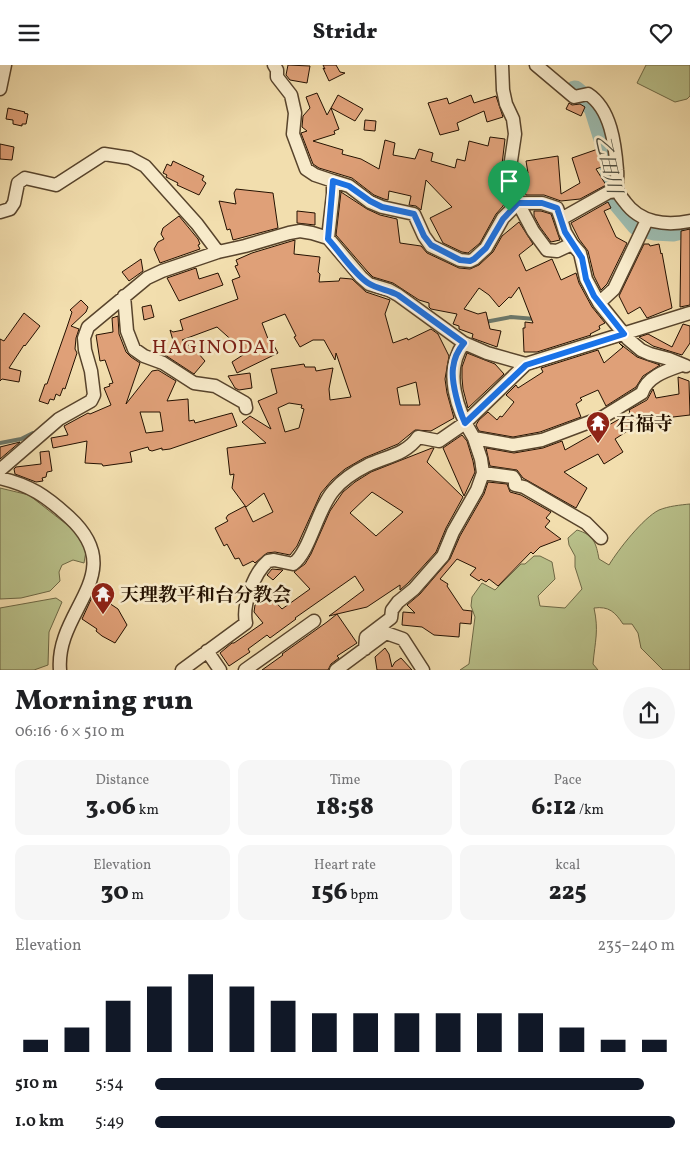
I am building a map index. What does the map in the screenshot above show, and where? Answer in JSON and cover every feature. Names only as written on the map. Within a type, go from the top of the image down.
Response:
[{"type":"street","points":[[0,89],[5,65]]},
{"type":"street","points":[[274,65],[277,70],[277,77],[291,95],[295,113],[293,134],[306,169],[315,175],[349,186],[382,207],[414,214],[424,236],[431,245],[464,261],[474,259],[486,248],[503,219],[518,203],[542,203],[557,208],[565,232],[582,258],[586,279],[597,300],[624,334],[641,350],[686,367]]},
{"type":"street","points":[[502,65],[503,90],[506,104],[513,119],[515,134],[509,174],[518,203],[533,231],[547,250],[557,251],[572,244]]},
{"type":"street","points":[[536,65],[574,97],[588,95],[601,107],[610,125],[618,171],[617,191],[630,210],[647,220],[667,223],[690,221]]},
{"type":"street","points":[[0,212],[10,209],[14,203],[18,183],[26,178],[56,185],[104,154],[130,158],[145,166],[197,224],[218,252]]},
{"type":"street","points":[[328,239],[333,181]]},
{"type":"street","points":[[561,219],[609,192],[617,191]]},
{"type":"street","points":[[597,300],[614,289],[647,220]]},
{"type":"street","points":[[0,470],[60,419],[90,401],[94,395],[84,338],[88,327],[124,296],[147,278],[162,271],[218,252],[289,233],[300,231],[328,239],[369,284],[398,295],[464,343],[486,353],[526,365]]},
{"type":"street","points":[[124,296],[127,331],[134,349],[144,356],[163,363],[194,383],[215,385],[229,392],[245,403],[246,408]]},
{"type":"street","points":[[182,670],[246,623],[244,618],[246,606],[253,582],[263,565],[268,561],[293,564],[297,561],[327,499],[346,478],[368,465],[405,449],[418,437],[439,441],[465,423],[526,365],[690,313]]},
{"type":"street","points":[[365,649],[366,637],[391,618],[392,610],[398,602],[414,589],[443,556],[453,532],[477,490],[483,473],[481,459],[474,438],[461,414],[453,369],[458,350],[464,343]]},
{"type":"street","points":[[474,438],[513,445],[542,440],[603,417],[642,393],[644,387],[661,372],[686,367]]},
{"type":"street","points":[[483,473],[513,477],[515,485],[524,487],[586,523],[601,538]]},
{"type":"street","points":[[0,478],[35,490],[55,504],[84,532],[91,548],[94,560],[90,583],[65,633],[60,670]]},
{"type":"street","points":[[245,670],[314,621]]},
{"type":"street","points":[[336,670],[386,633],[402,639],[424,670]]},
{"type":"street","points":[[207,651],[220,670]]},
{"type":"green space","points":[[646,65],[690,65],[690,96],[687,99],[675,102],[637,83]]},
{"type":"green space","points":[[0,488],[29,495],[75,531],[86,551],[84,563],[73,560],[62,565],[59,572],[60,581],[50,591],[21,598],[0,599]]},
{"type":"green space","points":[[690,504],[690,670],[663,670],[641,648],[638,633],[632,624],[623,624],[608,609],[594,608],[596,630],[593,664],[598,670],[460,670],[469,664],[475,617],[471,606],[472,597],[482,583],[495,590],[521,564],[525,564],[534,556],[540,556],[552,562],[555,579],[538,596],[540,606],[565,608],[582,589],[575,567],[575,556],[569,545],[568,538],[577,530],[591,537],[599,559],[609,565],[631,535],[653,514],[659,510]]},
{"type":"green space","points":[[56,598],[62,602],[49,632],[48,665],[34,670],[0,670],[0,608]]},
{"type":"building","points":[[288,65],[310,66],[307,83],[290,80],[286,75]]},
{"type":"building","points":[[323,65],[336,65],[340,72],[345,73],[329,81]]},
{"type":"building","points":[[317,93],[327,115],[331,108],[339,129],[334,131],[335,134],[313,141],[343,150],[342,154],[361,159],[379,169],[385,140],[395,143],[393,155],[415,159],[419,149],[433,153],[431,161],[455,168],[457,159],[465,161],[469,141],[488,146],[490,137],[505,139],[501,173],[506,198],[480,243],[468,253],[443,243],[430,218],[452,207],[426,180],[421,210],[416,206],[409,205],[411,196],[389,191],[388,200],[384,199],[374,195],[352,178],[319,168],[313,164],[301,133],[307,131],[302,127],[303,116],[310,108],[306,97]]},
{"type":"building","points":[[338,95],[363,109],[355,121],[331,108]]},
{"type":"building","points":[[471,95],[474,103],[496,96],[503,117],[487,122],[484,111],[457,123],[459,130],[440,135],[428,103],[447,98],[449,104]]},
{"type":"building","points":[[569,103],[572,105],[580,104],[585,107],[581,116],[566,109]]},
{"type":"building","points":[[8,108],[28,114],[26,124],[22,124],[22,126],[13,124],[13,120],[6,119]]},
{"type":"building","points":[[365,120],[376,121],[375,131],[364,130]]},
{"type":"building","points":[[0,144],[14,147],[12,160],[0,159]]},
{"type":"building","points":[[598,149],[604,166],[596,169],[606,185],[580,199],[561,201],[544,195],[526,195],[519,176],[528,173],[526,161],[558,156],[561,194],[580,183],[572,158]]},
{"type":"building","points":[[173,161],[204,176],[202,180],[206,183],[199,195],[177,185],[178,183],[166,177],[167,175],[163,173],[167,164],[171,166]]},
{"type":"building","points":[[236,189],[273,193],[278,228],[233,240],[230,229],[227,230],[219,201],[236,204],[234,193]]},
{"type":"building","points":[[341,192],[367,209],[380,215],[397,219],[400,243],[421,246],[427,253],[459,268],[470,269],[479,265],[493,252],[502,236],[519,222],[533,244],[519,255],[526,271],[552,259],[561,280],[576,273],[579,283],[592,307],[605,323],[599,326],[600,329],[591,335],[537,352],[524,352],[523,328],[525,328],[525,322],[533,323],[519,287],[511,298],[509,297],[499,307],[489,295],[479,288],[464,309],[478,314],[486,312],[490,329],[501,331],[497,347],[472,338],[473,334],[459,329],[459,326],[453,324],[457,314],[431,309],[429,303],[419,300],[393,283],[373,277],[367,271],[336,235]]},
{"type":"building","points":[[608,202],[611,208],[604,211],[616,237],[627,243],[607,284],[601,290],[594,276],[588,251],[571,223]]},
{"type":"building","points":[[297,211],[315,213],[315,225],[297,223]]},
{"type":"building","points":[[534,211],[551,214],[560,240],[551,242],[540,227],[534,216]]},
{"type":"building","points":[[179,216],[198,239],[200,249],[160,263],[154,249],[158,242],[164,239],[161,234],[163,228]]},
{"type":"building","points":[[690,229],[690,305],[680,307],[681,231]]},
{"type":"building","points":[[295,240],[294,254],[320,257],[319,282],[339,281],[340,278],[352,279],[366,292],[390,300],[385,314],[393,343],[407,338],[408,340],[431,329],[438,334],[449,356],[445,379],[454,418],[431,431],[415,430],[398,444],[364,458],[345,469],[321,493],[297,546],[290,555],[275,552],[267,553],[255,563],[253,561],[243,566],[239,558],[235,559],[227,544],[224,546],[215,528],[228,521],[226,518],[228,515],[245,506],[253,522],[273,512],[264,493],[246,507],[232,488],[234,474],[230,475],[227,448],[266,443],[242,422],[250,416],[271,429],[258,401],[277,393],[271,369],[304,364],[305,367],[315,367],[316,371],[333,368],[329,389],[330,400],[351,397],[336,353],[335,360],[324,340],[313,340],[300,347],[285,314],[262,323],[270,344],[272,342],[278,353],[237,373],[232,362],[246,353],[217,327],[182,340],[205,361],[194,374],[165,355],[174,344],[170,330],[173,332],[183,330],[180,320],[238,299],[232,280],[240,277],[235,266],[238,265],[236,260]],"holes":[[[416,382],[420,405],[400,405],[397,388]],[[289,403],[302,405],[301,408],[304,409],[299,428],[285,432],[278,408]]]},
{"type":"building","points":[[644,244],[649,244],[650,246],[659,244],[672,308],[647,318],[640,307],[628,314],[619,296]]},
{"type":"building","points":[[141,259],[143,271],[129,281],[122,272]]},
{"type":"building","points":[[196,268],[199,279],[218,273],[223,285],[179,301],[167,278]]},
{"type":"building","points":[[81,300],[88,307],[86,312],[71,326],[79,329],[75,349],[77,353],[65,389],[63,388],[60,396],[56,394],[54,400],[50,399],[48,404],[39,401],[67,327],[72,312],[70,310]]},
{"type":"building","points":[[151,305],[154,317],[144,320],[142,307]]},
{"type":"building","points":[[24,313],[40,326],[24,345],[9,368],[21,371],[19,382],[2,379],[0,381],[0,339],[4,341]]},
{"type":"building","points":[[118,316],[119,334],[126,352],[140,363],[126,404],[152,371],[158,370],[176,381],[167,401],[188,399],[189,421],[194,420],[195,423],[232,413],[237,426],[170,449],[162,450],[162,448],[152,451],[148,447],[130,452],[132,462],[103,466],[102,464],[85,463],[87,441],[53,448],[51,438],[68,435],[64,426],[88,413],[90,414],[111,405],[104,388],[113,383],[105,360],[100,361],[96,335],[113,332],[112,318]],"holes":[[[140,412],[160,412],[163,431],[146,433]]]},
{"type":"building","points":[[683,324],[690,326],[690,343],[682,355],[653,346],[639,337],[648,334],[672,347]]},
{"type":"building","points":[[619,343],[637,357],[660,365],[643,376],[636,387],[606,406],[598,390],[580,398],[582,400],[576,404],[581,417],[540,432],[513,437],[479,431],[476,425],[479,420],[488,412],[497,420],[500,416],[502,417],[514,402],[506,395],[516,385],[518,388],[543,372],[541,368],[598,350],[604,363],[623,347]]},
{"type":"building","points":[[467,353],[495,364],[504,374],[468,408],[462,378],[462,367]]},
{"type":"building","points":[[250,373],[252,388],[239,390],[235,388],[228,376]]},
{"type":"building","points":[[678,377],[689,381],[690,415],[656,419],[656,421],[642,423],[615,439],[623,452],[604,464],[598,454],[564,472],[587,488],[576,508],[523,478],[517,470],[490,466],[486,448],[514,453],[543,448],[562,441],[565,450],[630,413],[629,410],[647,400],[653,389],[656,398],[679,394]]},
{"type":"building","points":[[462,435],[467,441],[475,472],[464,496],[443,448]]},
{"type":"building","points":[[20,442],[0,459],[0,447]]},
{"type":"building","points":[[434,448],[427,462],[463,497],[446,528],[436,552],[400,590],[400,585],[367,607],[329,616],[364,590],[355,576],[270,638],[267,635],[248,649],[250,652],[229,666],[220,653],[263,623],[254,612],[255,605],[268,594],[282,609],[310,589],[294,572],[305,564],[330,511],[343,492],[371,472]],"holes":[[[372,492],[403,512],[376,536],[350,513]]]},
{"type":"building","points":[[49,451],[52,471],[47,472],[46,477],[42,478],[43,481],[36,482],[15,474],[14,469],[16,467],[41,464],[40,452]]},
{"type":"building","points":[[488,482],[507,484],[510,492],[521,495],[551,512],[546,518],[550,521],[545,527],[561,539],[540,547],[533,554],[531,552],[498,586],[489,579],[486,582],[481,579],[479,581],[470,575],[476,568],[457,559],[440,579],[448,584],[447,586],[463,610],[472,611],[471,624],[460,623],[459,637],[434,635],[422,627],[402,625],[403,612],[415,613],[407,605],[420,594],[450,559],[460,536],[484,494]]},
{"type":"building","points":[[272,569],[283,570],[273,580],[267,575]]},
{"type":"building","points":[[94,593],[118,609],[127,625],[115,643],[102,636],[96,631],[97,629],[82,619]]},
{"type":"building","points":[[337,614],[357,643],[337,656],[339,658],[331,664],[328,670],[262,670],[282,654]]},
{"type":"building","points":[[385,648],[389,654],[392,667],[401,658],[412,670],[377,670],[375,657]]},
{"type":"waterway","name":"乙田川","points":[[575,91],[594,107],[609,155],[613,196],[637,225],[654,230],[673,231],[690,227]]},
{"type":"waterway","points":[[634,235],[637,225]]},
{"type":"waterway","points":[[485,322],[511,317],[535,319]]},
{"type":"waterway","points":[[0,443],[21,439],[33,433]]},
{"type":"place","name":"石福寺","points":[[598,444]]},
{"type":"place","name":"天理教平和台分教会","points":[[103,615]]},
{"type":"district","name":"HAGINODAI","points":[[214,346]]},
{"type":"route","points":[[333,181],[349,186],[382,207],[414,214],[427,242],[464,261],[474,259],[486,248],[509,211],[518,203],[532,202],[557,208],[565,232],[580,253],[586,279],[594,296],[624,334],[526,365],[465,423],[454,383],[453,369],[458,350],[464,343],[398,295],[369,284],[328,239],[333,181]]}]
